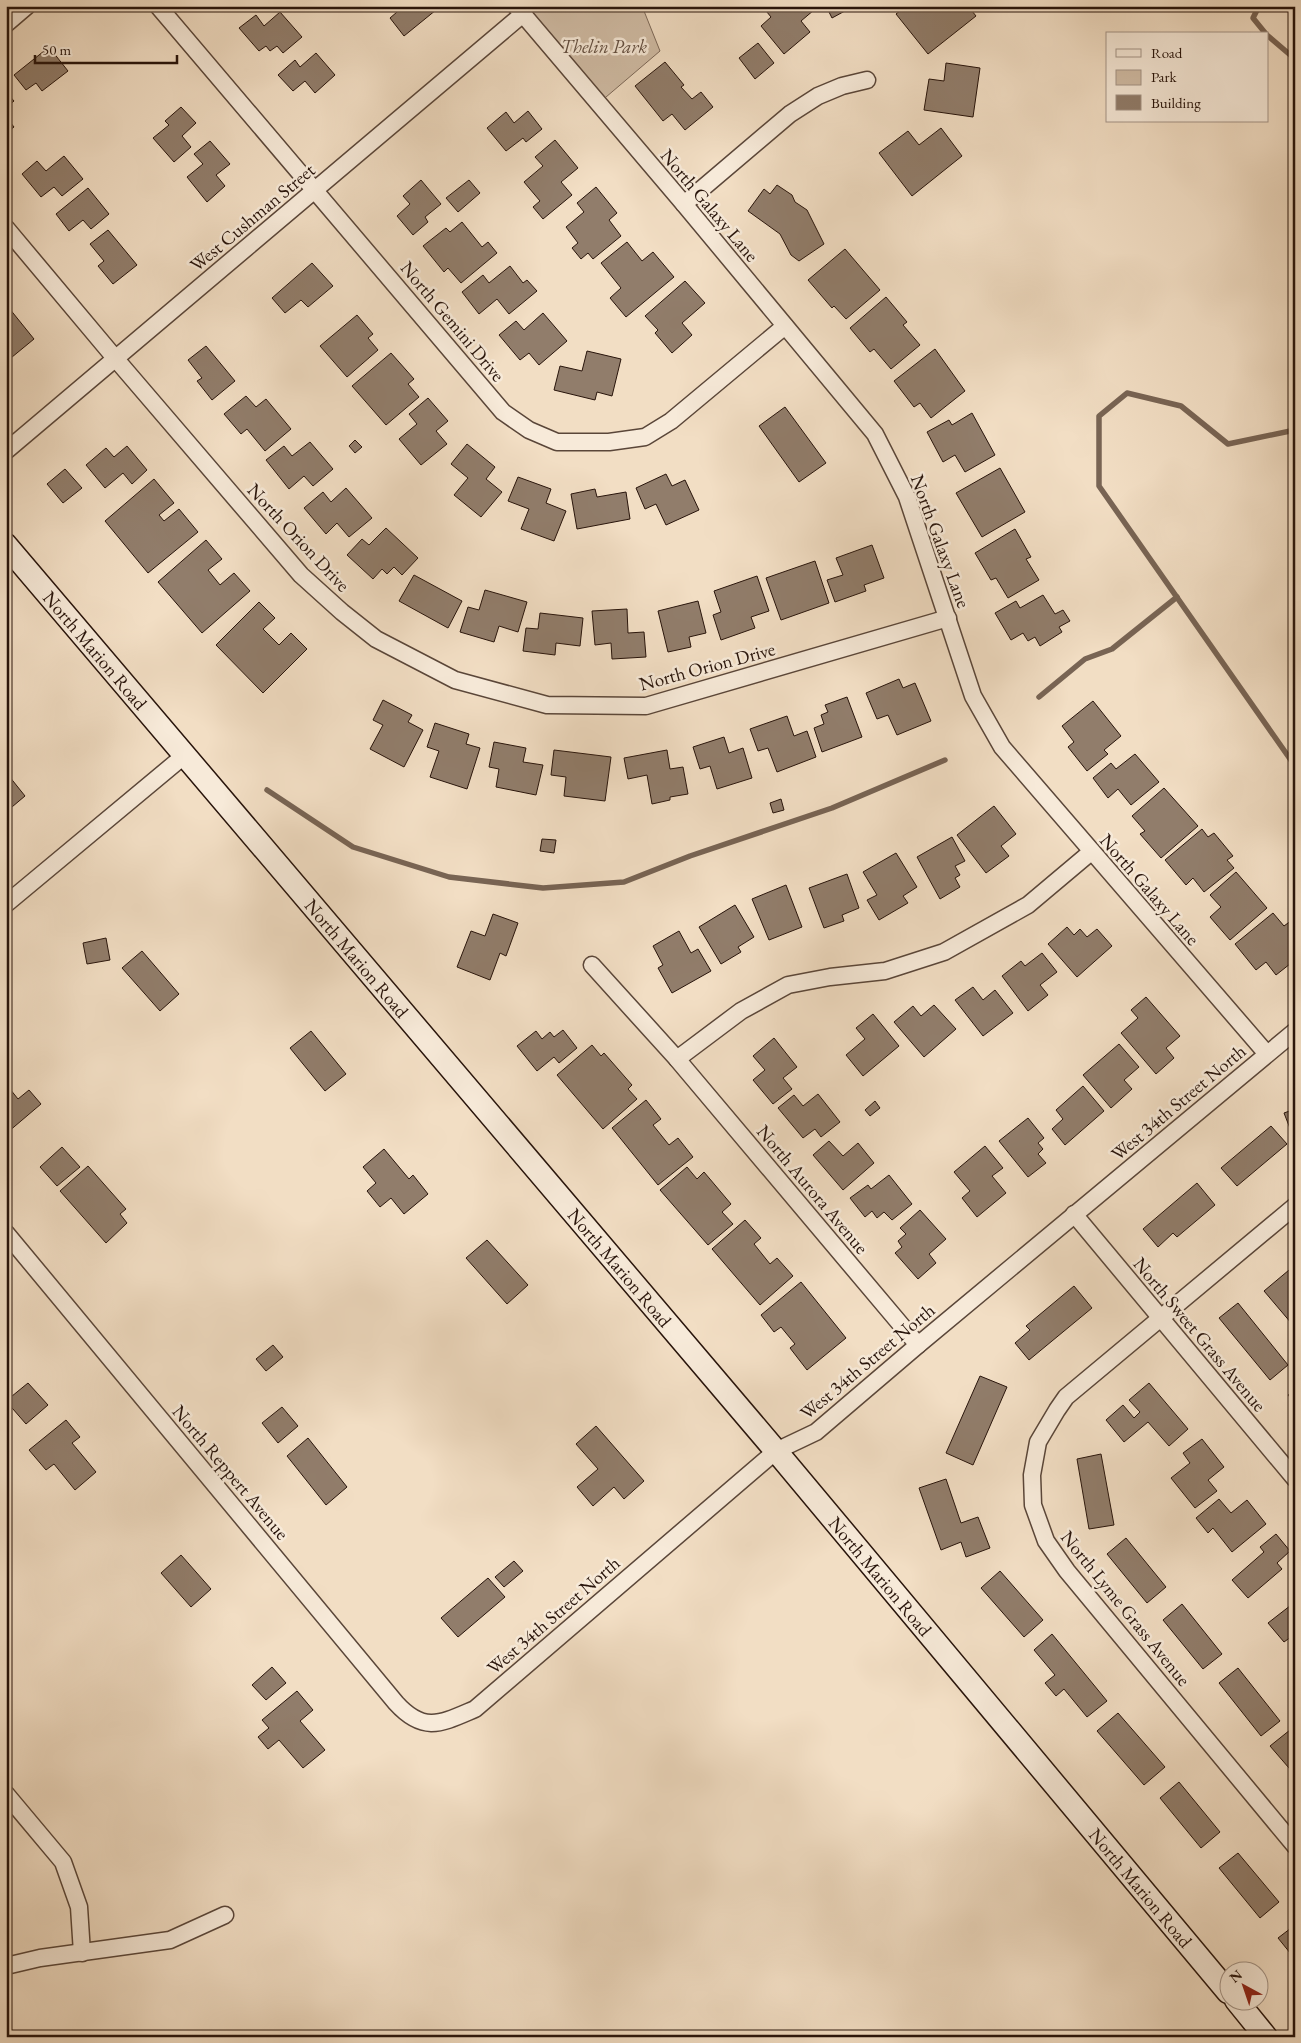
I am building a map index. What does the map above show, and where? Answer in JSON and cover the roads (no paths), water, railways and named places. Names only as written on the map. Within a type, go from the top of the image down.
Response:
[{"type":"main road","name":"North Marion Road","points":[[6,545],[776,1451],[1218,1980]]},
{"type":"main road","points":[[1244,2010],[1266,2037]]},
{"type":"street","points":[[6,24],[27,6]]},
{"type":"street","name":"North Gemini Drive","points":[[158,6],[503,412],[529,430],[557,442],[609,442],[645,437],[671,420],[785,326]]},
{"type":"street","name":"West Cushman Street","points":[[6,451],[315,190],[524,9]]},
{"type":"street","name":"North Galaxy Lane","points":[[524,9],[875,434],[907,496],[973,696],[1002,747],[1267,1054]]},
{"type":"street","points":[[684,204],[790,114],[818,96],[842,86],[867,80]]},
{"type":"street","name":"North Orion Drive","points":[[6,228],[301,575],[342,612],[376,639],[455,680],[547,705],[646,706],[948,618]]},
{"type":"street","points":[[6,904],[185,755]]},
{"type":"street","points":[[677,1059],[741,1011],[788,985],[830,977],[885,971],[944,952],[1028,905],[1091,852]]},
{"type":"street","name":"North Aurora Avenue","points":[[592,964],[677,1059],[918,1345]]},
{"type":"street","name":"West 34th Street North","points":[[434,1724],[475,1709],[776,1451],[816,1432],[1074,1214],[1294,1032]]},
{"type":"street","name":"North Lyme Grass Avenue","points":[[1295,1206],[1066,1397],[1038,1442],[1032,1475],[1032,1505],[1046,1541],[1067,1571],[1295,1846]]},
{"type":"street","name":"North Sweet Grass Avenue","points":[[1074,1214],[1295,1479]]},
{"type":"street","name":"North Reppert Avenue","points":[[6,1233],[396,1703],[404,1711],[423,1721],[434,1724]]},
{"type":"street","points":[[6,1794],[63,1862],[78,1907],[82,1953]]},
{"type":"street","points":[[6,1966],[40,1958],[170,1940],[225,1915]]},
{"type":"waterway","points":[[1259,6],[1253,18],[1264,32]]},
{"type":"waterway","points":[[1268,36],[1295,59]]},
{"type":"waterway","points":[[1295,430],[1228,444],[1181,406],[1127,393],[1099,416],[1099,486],[1295,766]]},
{"type":"waterway","points":[[1039,697],[1085,659],[1112,649],[1177,597]]},
{"type":"waterway","points":[[267,790],[353,847],[449,877],[543,888],[624,882],[690,856],[832,808],[945,760]]},
{"type":"park label","name":"Thelin Park","points":[[604,46]]}]
